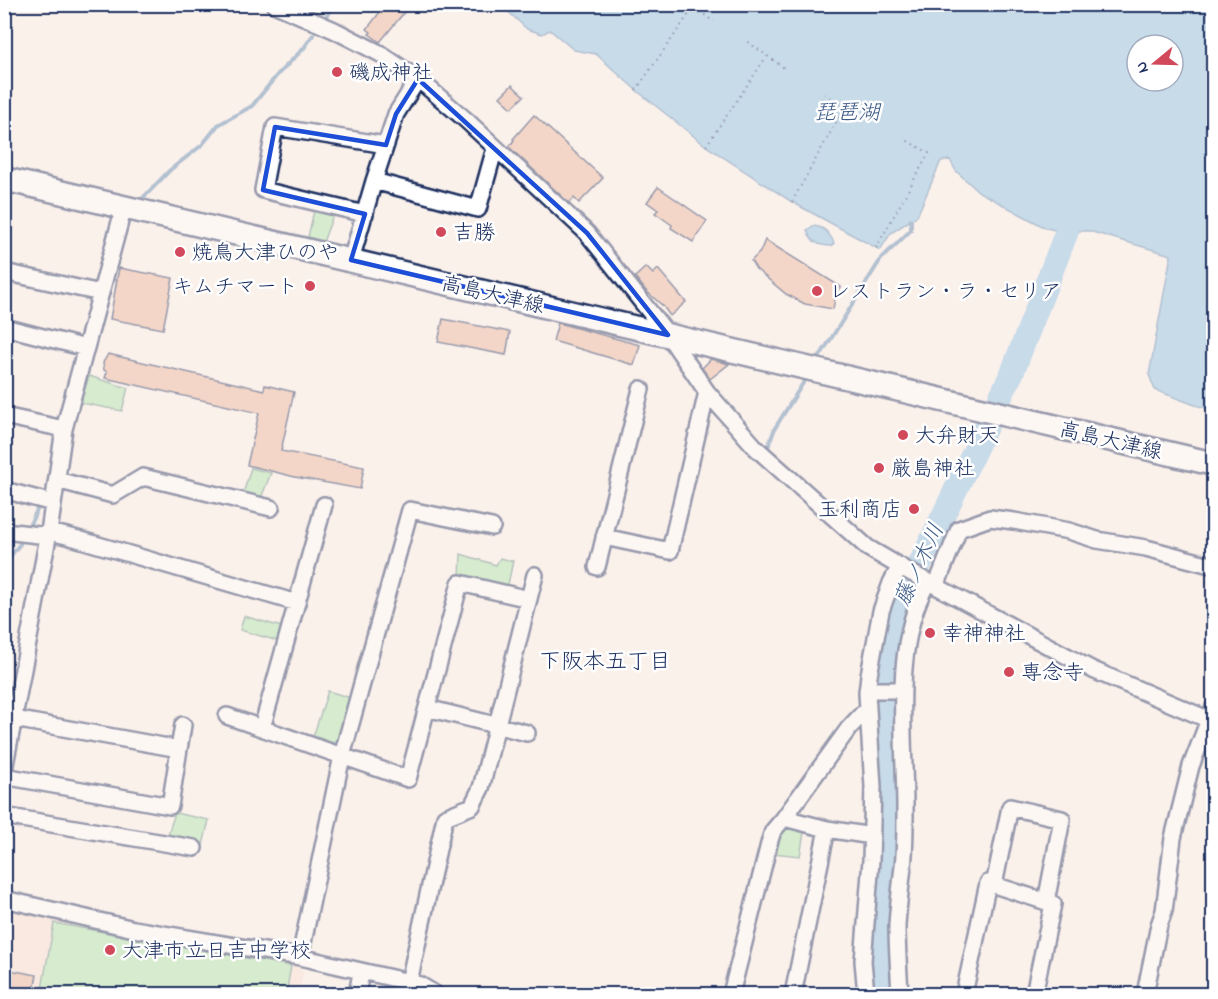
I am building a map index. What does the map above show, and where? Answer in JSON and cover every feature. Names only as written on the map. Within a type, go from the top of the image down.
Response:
[{"type":"main road","name":"高島大津線","points":[[4,179],[1214,464]]},
{"type":"street","points":[[274,4],[334,30],[379,53],[418,79],[497,149],[587,233],[668,335],[707,392],[756,448],[868,548],[1093,670],[1212,717],[1191,766],[1173,838],[1164,911],[1145,994]]},
{"type":"street","points":[[351,260],[396,114],[418,79]]},
{"type":"street","points":[[365,214],[263,190],[275,127],[387,145]]},
{"type":"street","points":[[374,181],[478,208],[493,155],[497,149]]},
{"type":"street","points":[[4,770],[49,532],[64,429],[124,207]]},
{"type":"street","points":[[4,272],[101,293]]},
{"type":"street","points":[[4,327],[86,348]]},
{"type":"street","points":[[604,537],[670,551],[707,392]]},
{"type":"street","points":[[597,567],[635,395]]},
{"type":"street","points":[[4,416],[64,429]]},
{"type":"street","points":[[57,480],[113,495],[143,477],[271,508]]},
{"type":"street","points":[[4,490],[53,503]]},
{"type":"street","points":[[262,728],[324,505]]},
{"type":"street","points":[[300,957],[342,756],[410,510],[492,527]]},
{"type":"street","points":[[900,994],[897,926],[905,814],[903,690],[905,661],[918,599],[960,529],[990,518],[1069,531],[1096,540],[1146,548],[1214,566]]},
{"type":"street","points":[[4,531],[39,535],[49,532],[233,582],[297,603]]},
{"type":"street","points":[[866,994],[863,961],[872,836],[873,787],[867,690],[881,611],[891,583],[902,568]]},
{"type":"street","points":[[416,987],[445,817],[472,806],[481,788],[535,575]]},
{"type":"street","points":[[226,716],[408,780],[460,583],[529,599]]},
{"type":"street","points":[[867,690],[903,690]]},
{"type":"street","points":[[427,708],[527,733]]},
{"type":"street","points":[[731,994],[773,831],[849,728],[868,710]]},
{"type":"street","points":[[14,719],[179,749]]},
{"type":"street","points":[[4,776],[170,806],[183,725]]},
{"type":"street","points":[[994,885],[1010,807],[1062,819],[1046,902]]},
{"type":"street","points":[[4,816],[194,848]]},
{"type":"street","points":[[784,818],[827,830],[872,836]]},
{"type":"street","points":[[793,994],[827,830]]},
{"type":"street","points":[[964,994],[988,884],[1053,904],[1034,994]]},
{"type":"street","points":[[4,899],[134,929],[300,957],[435,994]]},
{"type":"street","points":[[357,994],[361,973]]},
{"type":"path","points":[[636,90],[694,7],[714,22]]},
{"type":"path","points":[[748,42],[787,70]]},
{"type":"path","points":[[706,146],[767,56]]},
{"type":"path","points":[[824,94],[867,119]]},
{"type":"path","points":[[792,201],[845,106]]},
{"type":"path","points":[[876,248],[929,153],[906,140]]},
{"type":"highlighted area","points":[[418,79],[587,233],[668,335],[351,260],[365,214],[263,190],[275,127],[386,145],[396,114]]},
{"type":"shaded area","name":"大津市立日吉中学校","points":[[4,909],[300,966],[303,972],[299,994],[5,994]]},
{"type":"green space","points":[[315,206],[334,213],[323,242],[308,237]]},
{"type":"green space","points":[[89,376],[128,388],[122,411],[81,403]]},
{"type":"green space","points":[[251,468],[271,473],[261,498],[243,494]]},
{"type":"green space","points":[[461,554],[496,565],[500,558],[513,561],[507,589],[460,577]]},
{"type":"green space","points":[[244,616],[285,628],[281,642],[240,630]]},
{"type":"green space","points":[[328,691],[351,698],[339,748],[313,737]]},
{"type":"green space","points":[[175,813],[209,820],[203,845],[167,837]]},
{"type":"green space","points":[[786,821],[805,827],[800,856],[773,853],[778,833]]},
{"type":"green space","name":"大津市立日吉中学校","points":[[54,923],[291,966],[286,994],[41,994]]},
{"type":"water","name":"琵琶湖","points":[[501,5],[1213,5],[1213,410],[1155,390],[1149,375],[1171,255],[1089,231],[1059,231],[1046,228],[979,192],[956,171],[950,160],[941,161],[917,216],[891,233],[880,250],[792,202],[706,146],[636,90],[596,54],[574,50],[550,30],[542,34],[527,29]]},
{"type":"water","points":[[813,226],[828,233],[834,243],[832,246],[814,241],[807,230]]},
{"type":"building","points":[[386,4],[411,4],[380,42],[369,34],[371,32],[367,29]]},
{"type":"building","points":[[512,85],[524,96],[512,108],[500,97]]},
{"type":"building","points":[[534,115],[603,178],[579,203],[574,198],[569,203],[509,147]]},
{"type":"building","points":[[658,187],[707,221],[693,242],[671,228],[672,225],[655,213],[658,210],[647,202]]},
{"type":"building","points":[[765,240],[841,287],[835,298],[833,309],[805,304],[786,294],[756,269],[751,261],[760,252]]},
{"type":"building","points":[[646,267],[653,274],[658,269],[686,302],[670,316],[635,277]]},
{"type":"building","points":[[119,268],[173,278],[163,329],[110,319]]},
{"type":"building","points":[[443,319],[510,332],[506,355],[438,342]]},
{"type":"building","points":[[558,323],[640,345],[634,365],[553,341]]},
{"type":"building","points":[[108,354],[264,390],[265,385],[294,392],[281,451],[364,467],[360,489],[247,465],[259,413],[105,378],[107,372],[104,370],[103,363]]},
{"type":"building","points":[[711,359],[729,364],[710,379],[702,368]]},
{"type":"building","points":[[4,969],[37,975],[33,994],[4,994]]},
{"type":"waterway","points":[[327,15],[334,4]]},
{"type":"waterway","points":[[141,200],[170,170],[202,145],[218,125],[252,106],[313,35]]},
{"type":"waterway","name":"藤ノ木川","points":[[884,994],[886,749],[880,684],[897,603],[918,568],[1012,373],[1067,231],[1070,198]]},
{"type":"waterway","points":[[817,361],[881,259],[911,230],[911,220]]},
{"type":"waterway","points":[[105,248],[113,224]]},
{"type":"waterway","points":[[767,450],[775,428],[808,375]]},
{"type":"waterway","points":[[30,524],[39,506]]},
{"type":"waterway","points":[[4,564],[20,544]]},
{"type":"place","name":"磯成神社","points":[[337,72]]},
{"type":"place","name":"吉勝","points":[[441,232]]},
{"type":"place","name":"焼鳥大津ひのや","points":[[180,252]]},
{"type":"place","name":"キムチマート","points":[[310,286]]},
{"type":"place","name":"レストラン・ラ・セリア","points":[[817,291]]},
{"type":"place","name":"大弁財天","points":[[903,435]]},
{"type":"place","name":"厳島神社","points":[[879,468]]},
{"type":"place","name":"玉利商店","points":[[914,509]]},
{"type":"place","name":"幸神神社","points":[[930,633]]},
{"type":"place","name":"専念寺","points":[[1009,672]]},
{"type":"place","name":"大津市立日吉中学校","points":[[110,950]]},
{"type":"district","name":"下阪本五丁目","points":[[605,660]]}]
